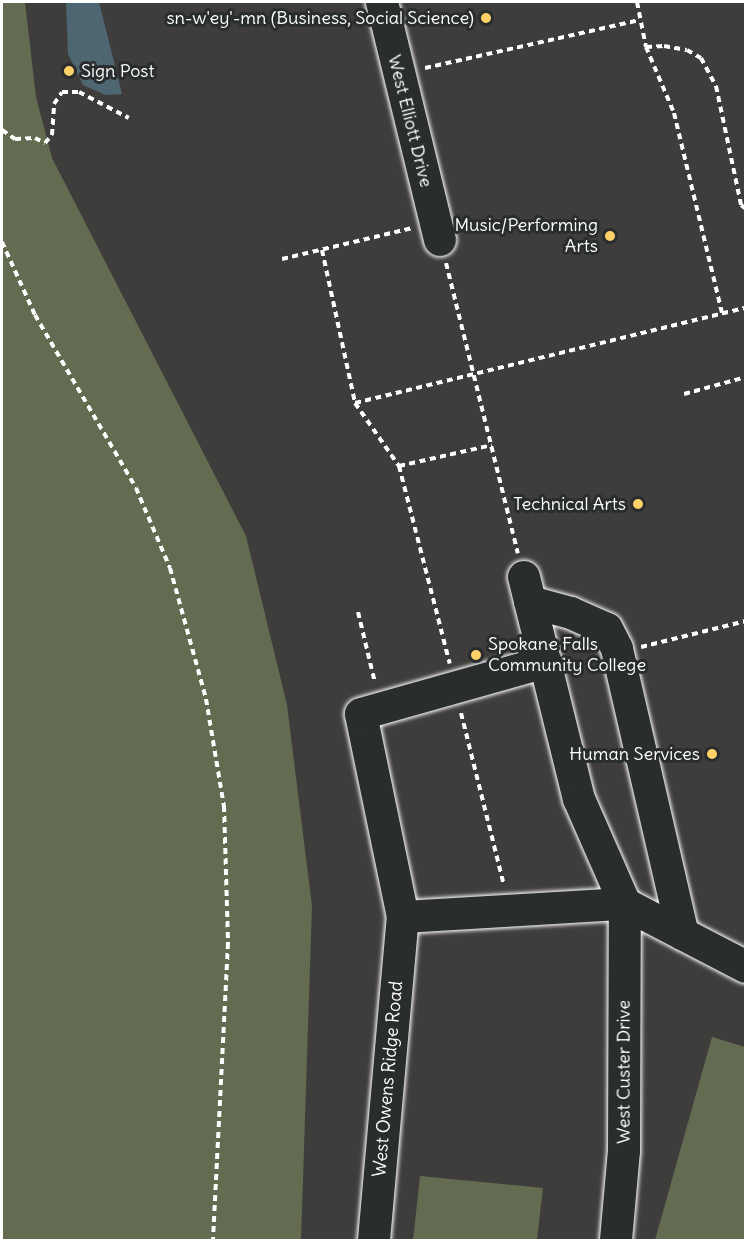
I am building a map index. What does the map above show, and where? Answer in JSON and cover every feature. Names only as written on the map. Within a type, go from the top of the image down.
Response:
[{"type":"street","name":"West Elliott Drive","points":[[382,2],[437,229]]},
{"type":"street","points":[[527,589],[579,799],[625,904]]},
{"type":"street","points":[[527,589],[607,629],[617,649],[682,934]]},
{"type":"street","name":"West Owens Ridge Road","points":[[374,1240],[403,917],[361,714],[546,662]]},
{"type":"street","points":[[403,917],[625,904],[746,967]]},
{"type":"street","name":"West Custer Drive","points":[[616,1240],[624,1151],[625,904]]},
{"type":"path","points":[[637,2],[646,47],[674,113],[722,313]]},
{"type":"path","points":[[399,74],[639,20]]},
{"type":"path","points":[[646,47],[664,46],[687,50],[701,58],[717,86],[741,205],[746,209]]},
{"type":"path","points":[[2,130],[15,139],[35,138],[45,143],[52,135],[54,104],[62,92],[79,92],[129,118]]},
{"type":"path","points":[[282,259],[407,230],[437,229],[527,589]]},
{"type":"path","points":[[2,242],[35,315],[136,488],[170,568],[206,699],[224,806],[228,944],[213,1240]]},
{"type":"path","points":[[322,250],[354,404],[399,466],[450,664]]},
{"type":"path","points":[[354,404],[746,308]]},
{"type":"path","points":[[684,393],[746,377]]},
{"type":"path","points":[[399,466],[492,445]]},
{"type":"path","points":[[358,612],[377,691]]},
{"type":"path","points":[[635,649],[746,621]]},
{"type":"path","points":[[439,667],[461,661]]},
{"type":"path","points":[[459,706],[506,893],[508,910]]},
{"type":"shaded area","name":"Spokane Falls Community College","points":[[2,2],[745,2],[745,1240],[240,1240],[27,237]]},
{"type":"green space","points":[[2,2],[25,2],[36,97],[52,158],[246,536],[287,705],[312,906],[301,1240],[2,1240]]},
{"type":"green space","points":[[712,1037],[745,1047],[745,1240],[655,1240]]},
{"type":"green space","points":[[420,1176],[543,1188],[537,1240],[413,1240]]},
{"type":"water","points":[[66,2],[99,2],[122,94],[105,95],[83,85],[68,54]]},
{"type":"place","name":"sn-w'ey'-mn (Business, Social Science)","points":[[486,18]]},
{"type":"place","name":"Sign Post","points":[[69,71]]},
{"type":"place","name":"Music/Performing Arts","points":[[610,236]]},
{"type":"place","name":"Technical Arts","points":[[638,504]]},
{"type":"place","name":"Spokane Falls Community College","points":[[476,655]]},
{"type":"place","name":"Human Services","points":[[712,754]]}]
